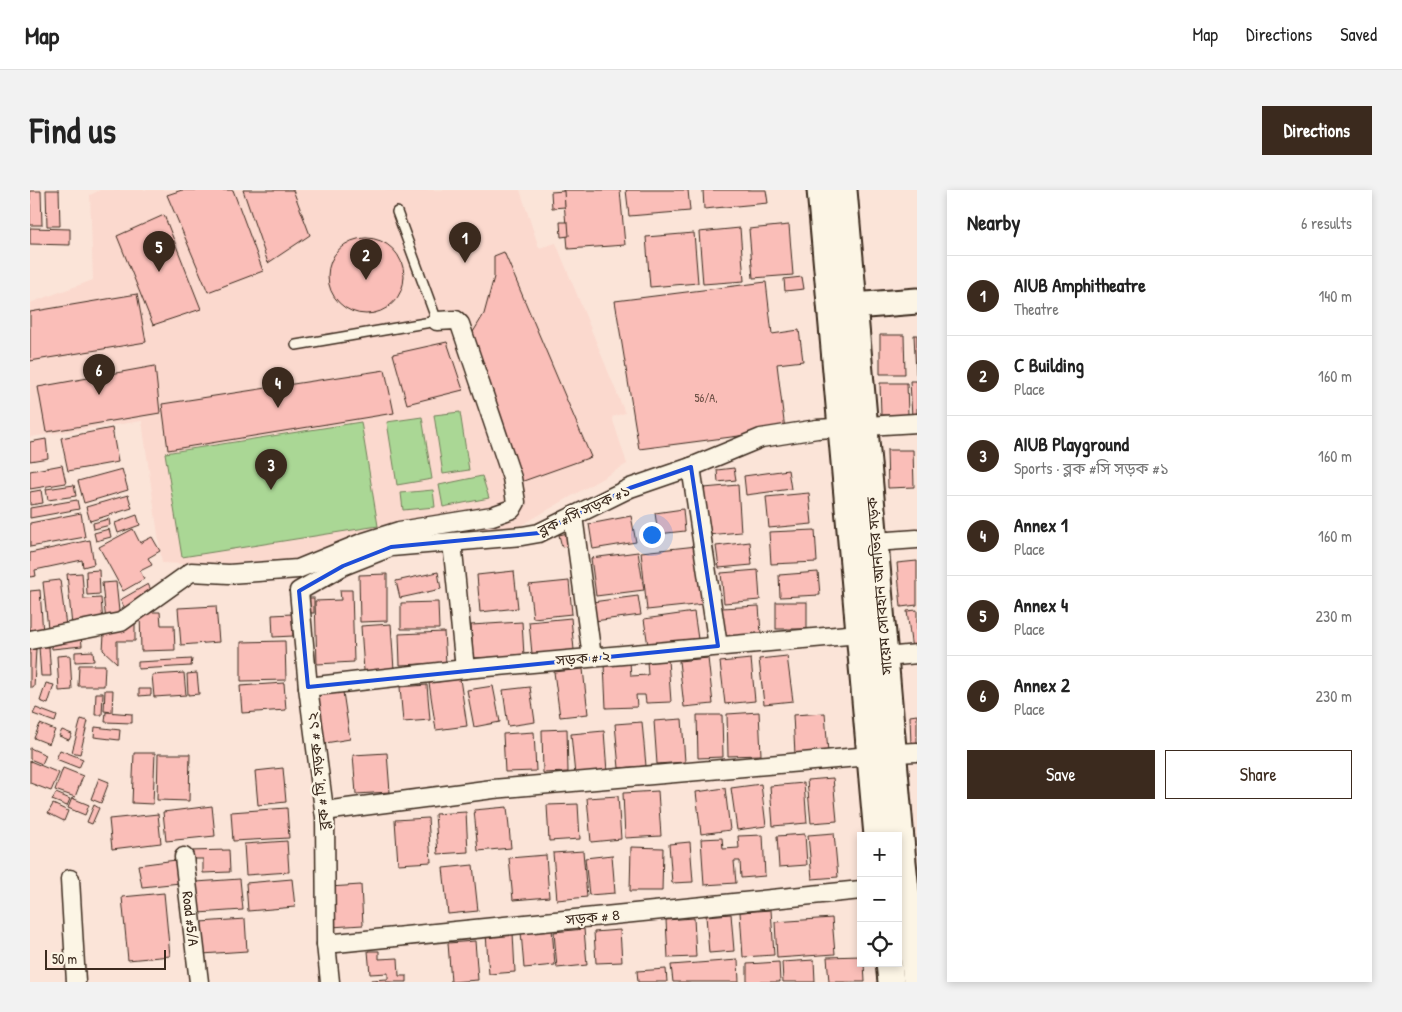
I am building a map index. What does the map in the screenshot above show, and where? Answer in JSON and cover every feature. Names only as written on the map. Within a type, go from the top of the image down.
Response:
[{"type":"street","name":"সায়েম সোবহান আনভির সড়ক","points":[[820,190],[877,832]]},
{"type":"street","name":"সায়েম সোবহান আনভির সড়ক","points":[[844,190],[886,657],[906,752],[910,862],[910,958],[916,982]]},
{"type":"street","points":[[855,311],[917,301]]},
{"type":"street","points":[[855,311],[917,311]]},
{"type":"street","points":[[30,640],[121,622],[191,572],[229,574],[298,570],[364,542],[399,531],[492,516],[512,509],[516,502],[512,478],[460,324],[456,320],[437,321]]},
{"type":"street","name":"ব্লক #সি সড়ক #১","points":[[299,591],[342,566],[391,547],[539,533],[630,488],[691,467],[761,438],[816,429],[917,424]]},
{"type":"street","points":[[691,467],[718,646]]},
{"type":"street","points":[[573,516],[592,657]]},
{"type":"street","points":[[875,542],[917,539]]},
{"type":"street","points":[[452,542],[465,669]]},
{"type":"street","name":"ব্লক # সি, সড়ক # ১২","points":[[299,591],[308,687],[324,811],[326,944],[330,982]]},
{"type":"street","name":"সড়ক # ২","points":[[308,687],[465,669],[859,634]]},
{"type":"street","points":[[886,657],[917,654]]},
{"type":"street","points":[[324,811],[493,789],[870,756]]},
{"type":"street","name":"Road #5/A","points":[[184,857],[199,982]]},
{"type":"street","points":[[70,879],[76,982]]},
{"type":"street","name":"সড়ক # ৪","points":[[326,944],[857,890]]},
{"type":"street","points":[[889,967],[891,982]]},
{"type":"lane","points":[[296,345],[437,321],[397,212]]},
{"type":"highlighted area","points":[[691,467],[718,646],[308,687],[299,591],[343,566],[391,547],[539,533],[630,488]]},
{"type":"shaded area","points":[[100,190],[520,190],[539,248],[556,243],[625,413],[612,417],[627,464],[508,533],[403,531],[290,569],[162,563],[142,421],[30,437],[30,303],[93,280],[90,195]]},
{"type":"green space","points":[[460,412],[469,470],[443,474],[434,415]]},
{"type":"green space","points":[[422,417],[432,479],[397,485],[387,422]]},
{"type":"green space","points":[[361,422],[378,526],[182,557],[165,453]]},
{"type":"green space","points":[[482,476],[489,498],[443,507],[439,485]]},
{"type":"green space","points":[[433,490],[435,507],[403,510],[401,493]]},
{"type":"building","points":[[46,190],[59,190],[60,226],[47,226]]},
{"type":"building","points":[[182,190],[233,190],[263,271],[208,292],[167,195]]},
{"type":"building","points":[[243,190],[293,190],[310,235],[268,263]]},
{"type":"building","points":[[563,190],[620,190],[625,245],[568,249]]},
{"type":"building","points":[[626,190],[688,190],[690,211],[629,216]]},
{"type":"building","points":[[703,190],[766,190],[768,203],[704,209]]},
{"type":"building","points":[[30,191],[41,191],[42,225],[30,225]]},
{"type":"building","points":[[564,191],[565,207],[552,208],[551,192]]},
{"type":"building","points":[[164,215],[201,309],[153,325],[117,236]]},
{"type":"building","points":[[560,222],[568,222],[569,236],[561,237]]},
{"type":"building","points":[[789,225],[793,275],[753,278],[749,229]]},
{"type":"building","points":[[30,228],[70,229],[70,245],[30,244]]},
{"type":"building","points":[[740,228],[744,281],[703,284],[699,232]]},
{"type":"building","points":[[694,233],[698,283],[650,287],[646,237]]},
{"type":"building","points":[[359,238],[373,238],[387,244],[398,255],[404,269],[401,291],[393,303],[373,314],[359,314],[345,308],[334,297],[328,283],[328,269],[334,255],[345,244]]},
{"type":"building","points":[[504,252],[591,457],[515,484],[467,342],[484,314],[494,277],[494,256]]},
{"type":"building","points":[[802,277],[804,289],[785,291],[784,279]]},
{"type":"building","points":[[766,282],[772,334],[799,330],[803,361],[777,364],[785,430],[639,449],[615,301]]},
{"type":"building","points":[[137,294],[146,342],[30,361],[30,312]]},
{"type":"building","points":[[880,335],[904,335],[905,374],[880,374]]},
{"type":"building","points":[[914,335],[917,335],[917,374],[916,374]]},
{"type":"building","points":[[447,342],[463,390],[407,404],[393,354]]},
{"type":"building","points":[[155,366],[160,413],[46,432],[38,387]]},
{"type":"building","points":[[385,370],[394,413],[168,450],[162,404]]},
{"type":"building","points":[[910,381],[917,381],[917,417],[912,417]]},
{"type":"building","points":[[880,383],[907,383],[908,415],[881,415]]},
{"type":"building","points":[[112,428],[118,462],[68,471],[61,438]]},
{"type":"building","points":[[46,439],[48,458],[30,461],[30,442]]},
{"type":"building","points":[[887,450],[913,450],[914,487],[888,488]]},
{"type":"building","points":[[62,465],[66,483],[30,489],[30,471]]},
{"type":"building","points":[[734,468],[736,480],[718,482],[717,470]]},
{"type":"building","points":[[122,469],[128,490],[84,503],[78,481]]},
{"type":"building","points":[[788,470],[791,489],[746,495],[744,476]]},
{"type":"building","points":[[74,485],[76,496],[48,500],[46,489]]},
{"type":"building","points":[[738,485],[741,532],[707,535],[704,488]]},
{"type":"building","points":[[41,490],[43,503],[30,505],[30,492]]},
{"type":"building","points":[[809,493],[812,524],[769,528],[766,497]]},
{"type":"building","points":[[128,495],[132,508],[90,521],[86,507]]},
{"type":"building","points":[[77,500],[79,509],[30,518],[30,508]]},
{"type":"building","points":[[683,509],[685,531],[658,534],[655,513]]},
{"type":"building","points":[[81,513],[85,537],[30,547],[30,523]]},
{"type":"building","points":[[137,515],[140,525],[118,533],[115,523]]},
{"type":"building","points":[[631,516],[636,542],[593,549],[589,524]]},
{"type":"building","points":[[109,519],[110,525],[94,529],[93,523]]},
{"type":"building","points":[[109,529],[111,537],[96,541],[94,533]]},
{"type":"building","points":[[133,529],[140,543],[152,537],[160,551],[148,558],[152,565],[140,571],[144,579],[123,591],[99,547]]},
{"type":"building","points":[[815,530],[817,562],[771,564],[769,532]]},
{"type":"building","points":[[572,532],[575,544],[562,547],[559,535]]},
{"type":"building","points":[[90,540],[94,564],[83,567],[82,560],[35,570],[36,576],[30,577],[30,553]]},
{"type":"building","points":[[750,542],[752,565],[719,568],[716,546]]},
{"type":"building","points":[[697,546],[704,604],[647,610],[641,552]]},
{"type":"building","points":[[638,552],[644,590],[596,596],[591,558]]},
{"type":"building","points":[[917,561],[917,605],[901,607],[897,563]]},
{"type":"building","points":[[99,570],[100,594],[87,595],[86,571]]},
{"type":"building","points":[[758,570],[760,600],[724,603],[721,573]]},
{"type":"building","points":[[514,571],[518,608],[480,612],[477,575]]},
{"type":"building","points":[[438,572],[441,589],[400,598],[396,581]]},
{"type":"building","points":[[818,572],[820,595],[780,597],[779,575]]},
{"type":"building","points":[[82,573],[84,599],[101,598],[103,623],[72,626],[67,574]]},
{"type":"building","points":[[387,574],[387,621],[360,622],[359,575]]},
{"type":"building","points":[[60,580],[66,626],[48,628],[43,582]]},
{"type":"building","points":[[569,581],[572,614],[533,618],[529,585]]},
{"type":"building","points":[[116,582],[120,621],[106,622],[102,583]]},
{"type":"building","points":[[148,584],[153,594],[126,610],[120,600]]},
{"type":"building","points":[[40,590],[43,634],[30,635],[30,591]]},
{"type":"building","points":[[340,590],[352,590],[354,662],[317,664],[315,601],[341,600]]},
{"type":"building","points":[[638,596],[641,615],[594,621],[592,602]]},
{"type":"building","points":[[305,598],[314,598],[314,613],[305,613]]},
{"type":"building","points":[[438,602],[439,629],[401,629],[401,603]]},
{"type":"building","points":[[776,602],[807,602],[807,629],[776,629]]},
{"type":"building","points":[[216,606],[219,642],[181,645],[178,608]]},
{"type":"building","points":[[759,606],[761,634],[724,637],[722,608]]},
{"type":"building","points":[[917,610],[917,650],[912,650],[907,611]]},
{"type":"building","points":[[140,612],[160,612],[161,625],[174,625],[175,650],[141,651]]},
{"type":"building","points":[[694,612],[698,639],[648,646],[644,619]]},
{"type":"building","points":[[292,614],[293,636],[273,637],[272,615]]},
{"type":"building","points":[[135,615],[135,641],[117,641],[117,663],[103,650],[104,635]]},
{"type":"building","points":[[571,618],[574,650],[532,654],[529,622]]},
{"type":"building","points":[[522,622],[524,656],[473,658],[471,625]]},
{"type":"building","points":[[391,624],[394,670],[364,671],[361,626]]},
{"type":"building","points":[[444,632],[446,663],[400,665],[399,634]]},
{"type":"building","points":[[81,635],[82,646],[52,649],[51,639]]},
{"type":"building","points":[[285,641],[286,680],[241,681],[241,642]]},
{"type":"building","points":[[39,647],[49,647],[51,676],[41,676]]},
{"type":"building","points":[[30,649],[36,649],[34,687],[30,687]]},
{"type":"building","points":[[93,651],[94,661],[75,662],[75,652]]},
{"type":"building","points":[[70,655],[72,690],[59,691],[57,656]]},
{"type":"building","points":[[787,656],[793,701],[764,704],[759,659]]},
{"type":"building","points":[[708,658],[713,704],[684,707],[679,661]]},
{"type":"building","points":[[192,659],[191,666],[138,669],[138,662]]},
{"type":"building","points":[[751,659],[755,701],[725,704],[720,662]]},
{"type":"building","points":[[668,660],[671,702],[646,703],[645,695],[636,695],[637,707],[606,708],[604,664],[630,662],[631,676],[648,675],[647,661]]},
{"type":"building","points":[[79,665],[105,665],[104,686],[78,686]]},
{"type":"building","points":[[583,669],[588,714],[560,717],[554,672]]},
{"type":"building","points":[[184,673],[186,695],[154,697],[152,675]]},
{"type":"building","points":[[197,673],[199,694],[188,695],[187,674]]},
{"type":"building","points":[[460,679],[467,726],[436,730],[429,683]]},
{"type":"building","points":[[46,683],[54,685],[48,704],[40,701]]},
{"type":"building","points":[[284,683],[286,710],[242,713],[240,686]]},
{"type":"building","points":[[427,685],[430,720],[403,722],[400,687]]},
{"type":"building","points":[[493,686],[500,722],[474,727],[467,690]]},
{"type":"building","points":[[530,687],[535,722],[508,726],[503,690]]},
{"type":"building","points":[[139,689],[151,689],[151,695],[139,696]]},
{"type":"building","points":[[105,690],[113,690],[112,712],[104,711]]},
{"type":"building","points":[[343,692],[350,739],[319,744],[312,696]]},
{"type":"building","points":[[96,693],[103,693],[102,715],[95,715]]},
{"type":"building","points":[[36,708],[57,716],[55,722],[33,714]]},
{"type":"building","points":[[106,712],[132,714],[132,723],[105,722]]},
{"type":"building","points":[[759,712],[761,755],[728,756],[727,714]]},
{"type":"building","points":[[825,713],[828,753],[795,755],[793,715]]},
{"type":"building","points":[[697,715],[722,715],[723,757],[698,758]]},
{"type":"building","points":[[917,715],[917,746],[911,746],[910,716]]},
{"type":"building","points":[[81,719],[88,721],[80,754],[72,752]]},
{"type":"building","points":[[682,719],[685,762],[657,764],[654,721]]},
{"type":"building","points":[[642,722],[646,766],[619,768],[615,724]]},
{"type":"building","points":[[40,724],[55,730],[49,744],[34,738]]},
{"type":"building","points":[[95,727],[120,730],[119,740],[94,737]]},
{"type":"building","points":[[567,729],[568,772],[543,773],[542,730]]},
{"type":"building","points":[[62,730],[72,734],[69,740],[59,736]]},
{"type":"building","points":[[604,731],[607,772],[575,775],[571,734]]},
{"type":"building","points":[[534,732],[536,771],[505,772],[503,734]]},
{"type":"building","points":[[30,748],[46,755],[42,764],[30,759]]},
{"type":"building","points":[[60,750],[83,759],[79,768],[56,759]]},
{"type":"building","points":[[134,753],[155,753],[153,804],[132,803]]},
{"type":"building","points":[[387,753],[390,792],[356,794],[353,755]]},
{"type":"building","points":[[158,754],[190,754],[189,801],[157,800]]},
{"type":"building","points":[[30,761],[59,773],[51,791],[30,783]]},
{"type":"building","points":[[63,768],[83,776],[75,797],[55,790]]},
{"type":"building","points":[[283,768],[286,802],[258,805],[255,771]]},
{"type":"building","points":[[99,778],[109,782],[101,803],[91,799]]},
{"type":"building","points":[[833,778],[837,821],[811,823],[807,780]]},
{"type":"building","points":[[804,783],[807,823],[773,826],[770,786]]},
{"type":"building","points":[[761,784],[766,826],[737,830],[731,788]]},
{"type":"building","points":[[725,788],[730,830],[701,834],[696,792]]},
{"type":"building","points":[[658,791],[661,836],[625,838],[623,793]]},
{"type":"building","points":[[56,793],[70,799],[67,806],[52,800]]},
{"type":"building","points":[[618,796],[621,839],[591,842],[587,798]]},
{"type":"building","points":[[72,798],[89,805],[85,815],[68,808]]},
{"type":"building","points":[[53,804],[68,811],[64,821],[48,813]]},
{"type":"building","points":[[578,804],[580,839],[549,841],[547,805]]},
{"type":"building","points":[[94,805],[99,808],[92,824],[87,822]]},
{"type":"building","points":[[212,806],[215,836],[166,841],[163,812]]},
{"type":"building","points":[[507,807],[511,848],[478,851],[474,810]]},
{"type":"building","points":[[287,808],[289,838],[233,841],[231,812]]},
{"type":"building","points":[[466,812],[468,852],[438,854],[435,814]]},
{"type":"building","points":[[158,814],[161,843],[112,849],[109,819]]},
{"type":"building","points":[[428,818],[431,862],[398,864],[395,820]]},
{"type":"building","points":[[834,833],[838,877],[812,879],[808,835]]},
{"type":"building","points":[[805,834],[807,865],[779,867],[777,836]]},
{"type":"building","points":[[763,835],[765,876],[741,878],[740,861],[734,861],[736,883],[704,885],[701,839],[722,838],[723,849],[739,848],[738,836]]},
{"type":"building","points":[[287,841],[289,872],[246,875],[244,844]]},
{"type":"building","points":[[690,842],[693,882],[672,883],[669,844]]},
{"type":"building","points":[[631,847],[663,848],[662,891],[630,891]]},
{"type":"building","points":[[229,850],[230,872],[203,873],[203,859],[189,859],[189,851]]},
{"type":"building","points":[[583,851],[587,897],[557,900],[553,853]]},
{"type":"building","points":[[546,855],[549,897],[513,900],[509,858]]},
{"type":"building","points":[[612,855],[615,893],[589,895],[585,858]]},
{"type":"building","points":[[176,860],[180,883],[142,887],[138,865]]},
{"type":"building","points":[[473,865],[478,911],[448,914],[443,868]]},
{"type":"building","points":[[240,879],[243,910],[198,913],[196,882]]},
{"type":"building","points":[[292,879],[295,907],[248,911],[246,883]]},
{"type":"building","points":[[361,885],[363,925],[331,927],[329,887]]},
{"type":"building","points":[[164,893],[170,956],[128,960],[122,897]]},
{"type":"building","points":[[771,910],[774,955],[743,957],[740,912]]},
{"type":"building","points":[[731,914],[734,951],[709,953],[706,916]]},
{"type":"building","points":[[694,918],[696,957],[668,958],[666,920]]},
{"type":"building","points":[[832,918],[835,954],[777,958],[775,922]]},
{"type":"building","points":[[245,919],[247,951],[202,954],[200,922]]},
{"type":"building","points":[[552,929],[555,965],[524,968],[521,932]]},
{"type":"building","points":[[584,929],[587,965],[557,968],[554,932]]},
{"type":"building","points":[[620,930],[622,962],[596,963],[594,932]]},
{"type":"building","points":[[513,933],[515,972],[489,974],[486,934]]},
{"type":"building","points":[[475,941],[478,980],[451,982],[448,943]]},
{"type":"building","points":[[368,951],[379,951],[379,959],[398,958],[399,976],[407,976],[407,982],[371,982],[371,980],[388,979],[388,973],[370,974]]},
{"type":"building","points":[[857,956],[857,967],[864,967],[865,982],[829,982],[827,957]]},
{"type":"building","points":[[738,960],[739,982],[673,982],[671,965]]},
{"type":"building","points":[[814,960],[815,982],[783,982],[782,962]]},
{"type":"building","points":[[779,962],[780,982],[747,982],[747,964]]},
{"type":"building","points":[[666,969],[667,982],[638,982],[637,971]]},
{"type":"place","name":"AIUB Amphitheatre","points":[[465,263]]},
{"type":"place","name":"Annex 4","points":[[159,272]]},
{"type":"place","name":"C Building","points":[[366,280]]},
{"type":"place","name":"Annex 2","points":[[99,395]]},
{"type":"place","name":"Annex 1","points":[[278,408]]},
{"type":"place","name":"AIUB Playground","points":[[271,490]]}]
